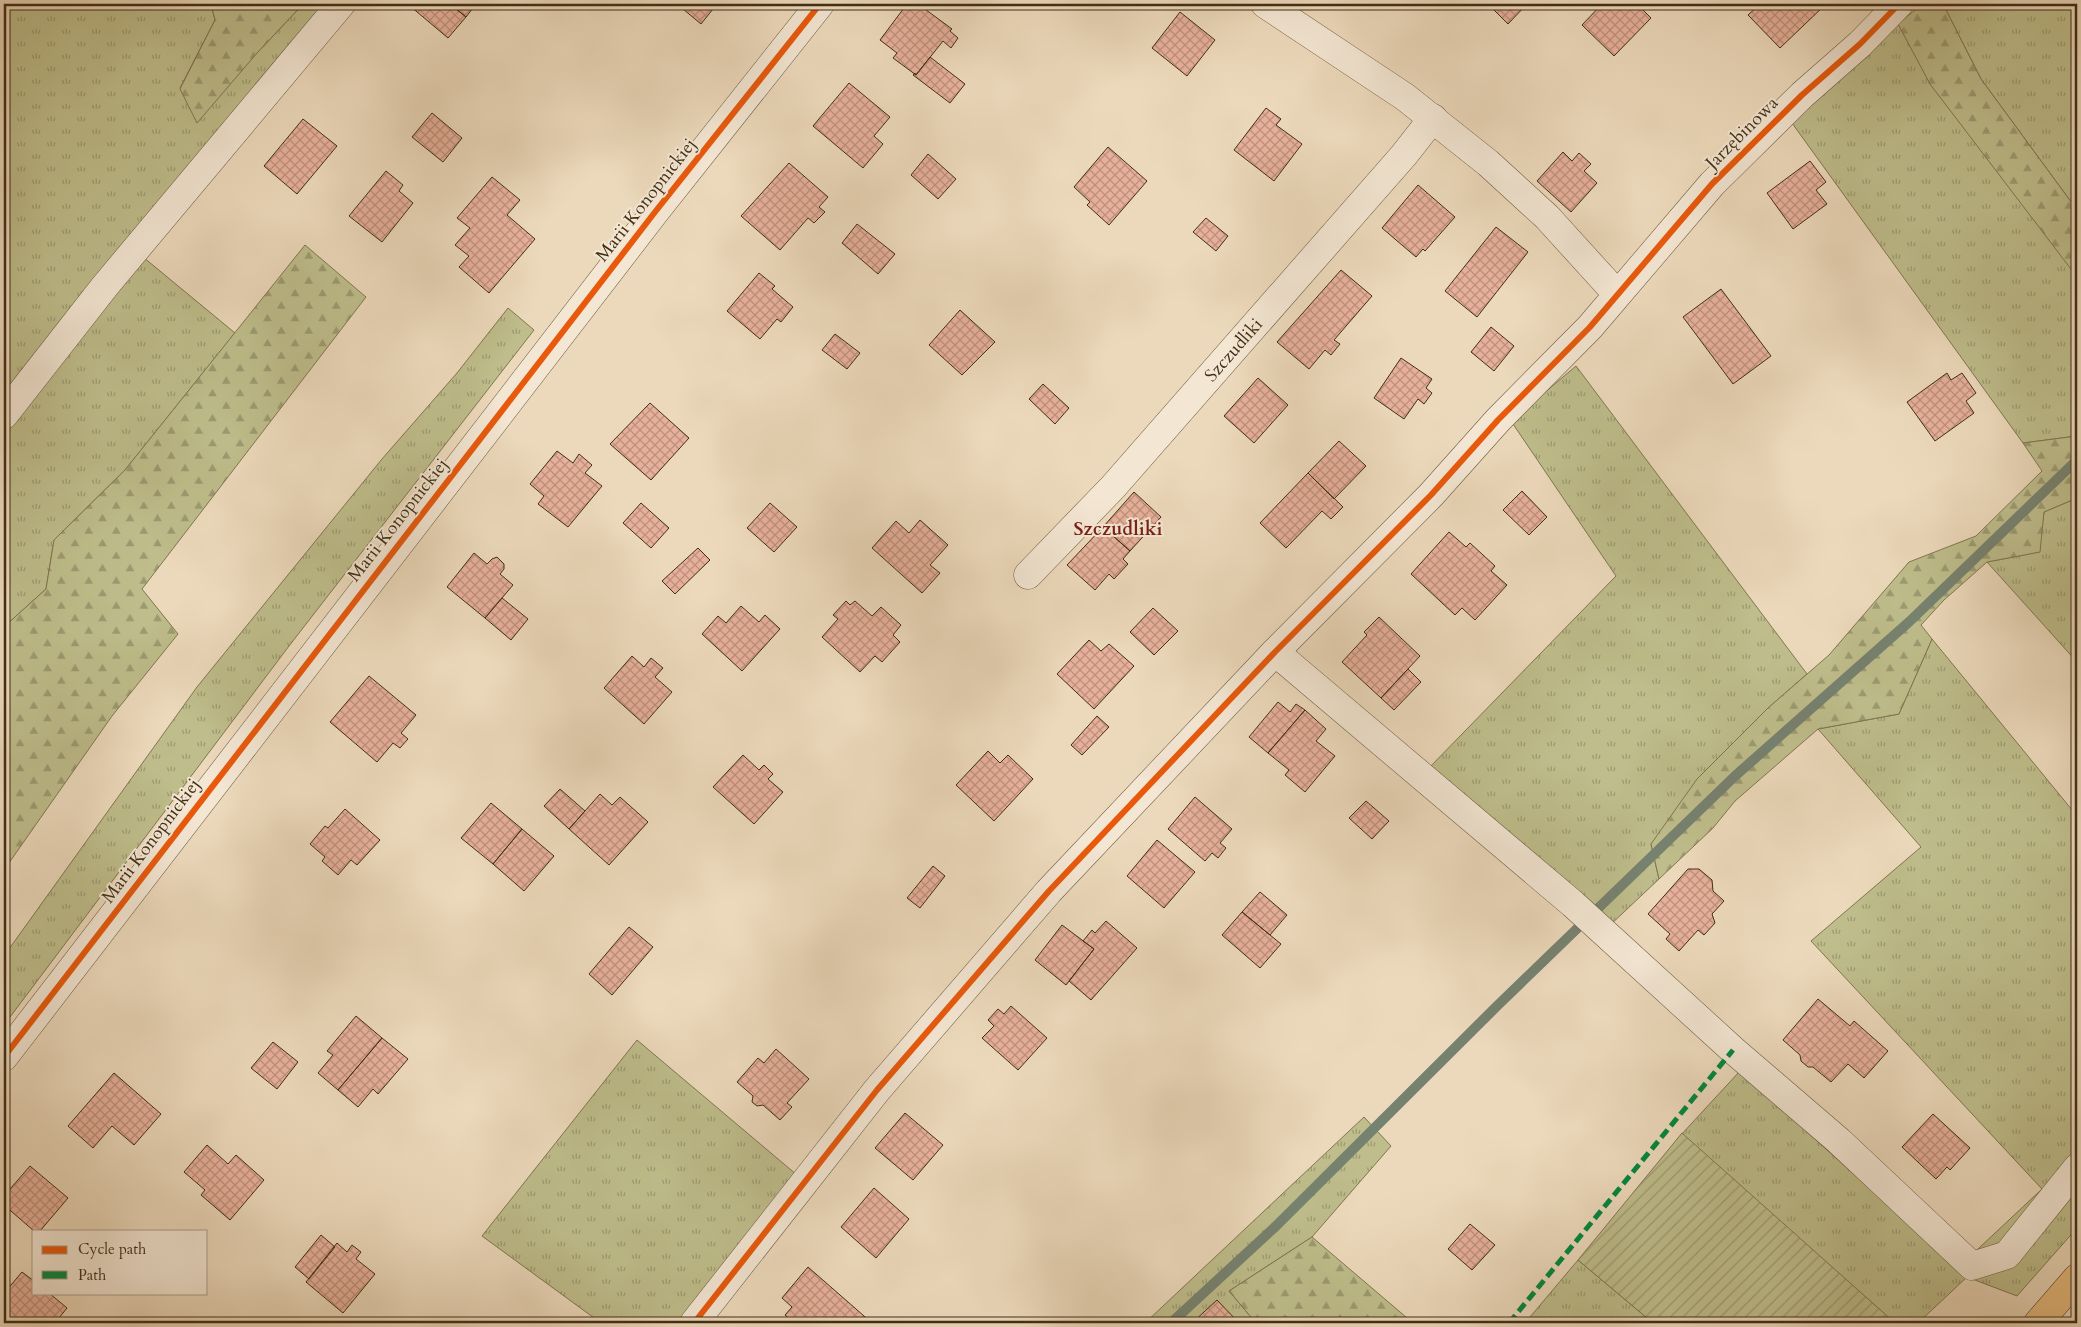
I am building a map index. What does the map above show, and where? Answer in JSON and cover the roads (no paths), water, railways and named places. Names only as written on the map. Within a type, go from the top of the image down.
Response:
[{"type":"main road","points":[[2038,1323],[2077,1278]]},
{"type":"street","points":[[4,416],[105,286],[341,4]]},
{"type":"street","name":"Marii Konopnickiej","points":[[4,1057],[661,205],[820,4]]},
{"type":"street","points":[[1265,4],[1357,64],[1433,118],[1488,163],[1547,217],[1617,294]]},
{"type":"street","name":"Jarzębinowa","points":[[694,1323],[876,1090],[1050,891],[1275,652],[1431,495],[1498,420],[1590,327],[1712,184],[1802,95],[1860,44],[1899,4]]},
{"type":"street","name":"Szczudliki","points":[[1028,575],[1113,487],[1404,155],[1433,118]]},
{"type":"street","points":[[1275,652],[1573,904],[1733,1050],[1840,1141],[1972,1266],[2007,1255],[2077,1168]]},
{"type":"waterway","points":[[1171,1323],[1276,1226],[1498,1005],[1735,776],[1909,622],[2077,460]]},
{"type":"district","name":"Szczudliki","points":[[1118,529]]}]
